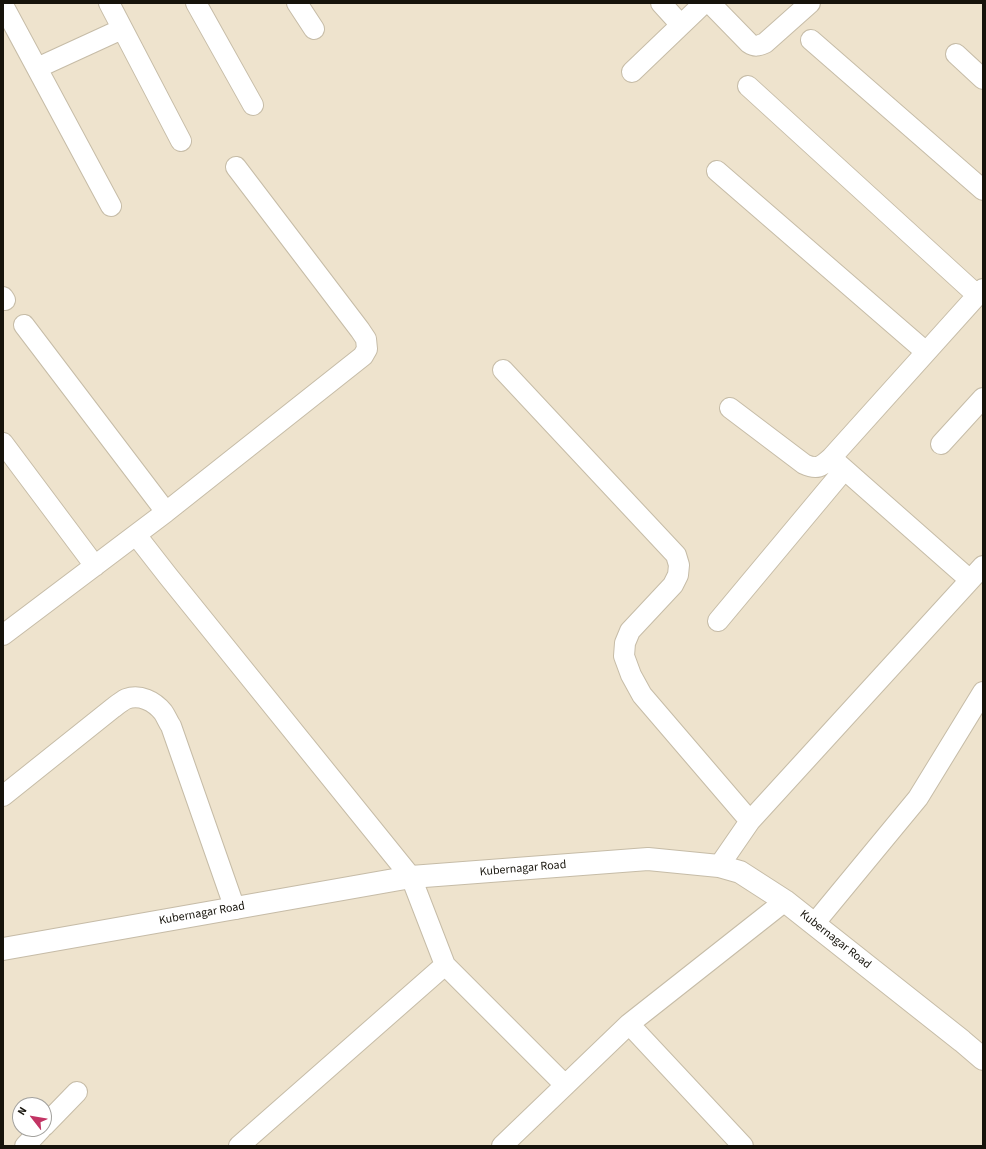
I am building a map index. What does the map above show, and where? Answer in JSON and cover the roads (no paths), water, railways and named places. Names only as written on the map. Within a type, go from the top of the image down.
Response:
[{"type":"street","points":[[109,3],[182,141]]},
{"type":"street","points":[[196,3],[252,105]]},
{"type":"street","points":[[297,3],[314,29]]},
{"type":"street","points":[[661,3],[681,25]]},
{"type":"street","points":[[632,72],[704,3]]},
{"type":"street","points":[[710,3],[749,43],[754,46],[759,46],[810,3]]},
{"type":"street","points":[[3,6],[111,206]]},
{"type":"street","points":[[37,68],[122,29]]},
{"type":"street","points":[[811,40],[983,190]]},
{"type":"street","points":[[956,54],[983,79]]},
{"type":"street","points":[[718,621],[926,352],[980,292],[748,86]]},
{"type":"street","points":[[3,635],[166,512],[363,356],[367,349],[366,339],[360,330],[236,167]]},
{"type":"street","points":[[717,171],[926,352]]},
{"type":"street","points":[[24,324],[166,512]]},
{"type":"street","points":[[503,370],[676,555],[679,565],[678,575],[672,585],[630,631],[625,643],[624,656],[631,675],[642,694],[750,821]]},
{"type":"street","points":[[941,444],[980,407]]},
{"type":"street","points":[[719,866],[750,821],[976,573],[838,464],[818,468],[804,464],[730,408]]},
{"type":"street","points":[[3,443],[95,566]]},
{"type":"street","points":[[136,535],[411,878],[445,965],[565,1085]]},
{"type":"street","points":[[814,924],[918,798],[983,692]]},
{"type":"street","points":[[3,796],[126,699],[135,697],[145,699],[154,704],[163,712],[171,726],[235,909]]},
{"type":"street","name":"Kubernagar Road","points":[[3,949],[411,878],[648,859],[719,866],[740,872],[785,901],[983,1059]]},
{"type":"street","points":[[502,1146],[629,1024],[785,901]]},
{"type":"street","points":[[239,1146],[445,965]]},
{"type":"street","points":[[629,1024],[743,1146]]},
{"type":"street","points":[[52,1118],[77,1092]]},
{"type":"street","points":[[25,1146],[34,1137]]}]
